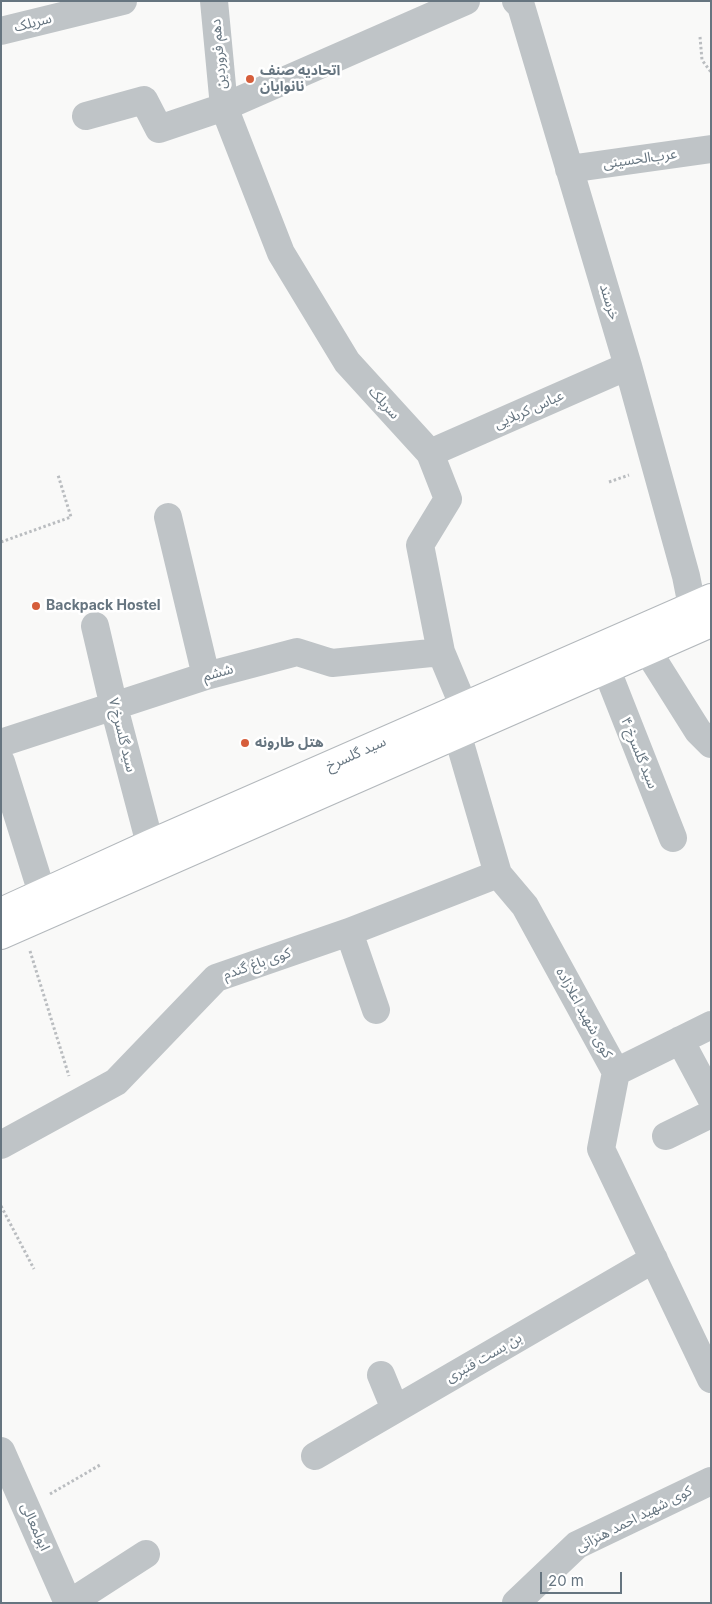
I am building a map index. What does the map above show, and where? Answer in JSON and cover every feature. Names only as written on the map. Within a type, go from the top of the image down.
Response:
[{"type":"main road","name":"سید گلسرخ","points":[[8,924],[647,650],[704,609]]},
{"type":"main road","name":"سید گلسرخ","points":[[8,924],[42,893],[150,844],[464,707],[704,609]]},
{"type":"street","name":"سریلک","points":[[1,31],[123,1]]},
{"type":"street","name":"دهم فروردین","points":[[214,1],[224,107]]},
{"type":"street","points":[[86,116],[144,100],[158,129],[224,107],[466,1]]},
{"type":"street","name":"خرسند","points":[[516,1],[521,6],[628,366],[686,576],[704,609]]},
{"type":"street","name":"سرپلک","points":[[224,107],[281,253],[347,362],[430,453],[448,499],[420,545],[441,652],[464,707]]},
{"type":"street","name":"عرب‌الحسینی","points":[[569,169],[711,149]]},
{"type":"street","name":"عباس کربلایی","points":[[430,453],[628,366]]},
{"type":"street","points":[[168,517],[206,676]]},
{"type":"street","name":"سید گلسرخ ۷","points":[[95,626],[150,844]]},
{"type":"street","points":[[647,650],[698,731],[711,744]]},
{"type":"street","name":"ششم","points":[[1,743],[206,676],[297,652],[332,663],[441,652]]},
{"type":"street","name":"سید گلسرخ ۴","points":[[606,668],[673,838]]},
{"type":"street","name":"کوی شهید اعلازاده","points":[[457,733],[498,874],[525,906],[616,1072],[601,1149],[711,1379]]},
{"type":"street","points":[[1,762],[42,893]]},
{"type":"street","name":"کوی باغ گندم","points":[[1,1146],[116,1082],[216,978],[350,932],[498,874]]},
{"type":"street","points":[[350,932],[376,1010]]},
{"type":"street","points":[[616,1072],[711,1025]]},
{"type":"street","points":[[680,1040],[711,1098]]},
{"type":"street","points":[[666,1136],[711,1114]]},
{"type":"street","name":"بن بست قنبری","points":[[315,1456],[654,1259]]},
{"type":"street","points":[[381,1375],[395,1409]]},
{"type":"street","name":"ابولمعالی","points":[[1,1451],[69,1603]]},
{"type":"street","name":"کوی شهید احمد هنزائی","points":[[516,1603],[577,1545],[711,1481]]},
{"type":"street","points":[[69,1603],[146,1554]]},
{"type":"path","points":[[700,37],[702,60],[711,72]]},
{"type":"path","points":[[1,542],[71,517],[58,475]]},
{"type":"path","points":[[8,924],[77,1103]]},
{"type":"path","points":[[1,1206],[34,1269]]},
{"type":"path","points":[[26,1508],[100,1465]]},
{"type":"place","name":"اتحادیه صنف نانوایان","points":[[250,79]]},
{"type":"place","name":"Backpack Hostel","points":[[36,606]]},
{"type":"place","name":"هتل طارونه","points":[[245,743]]}]
